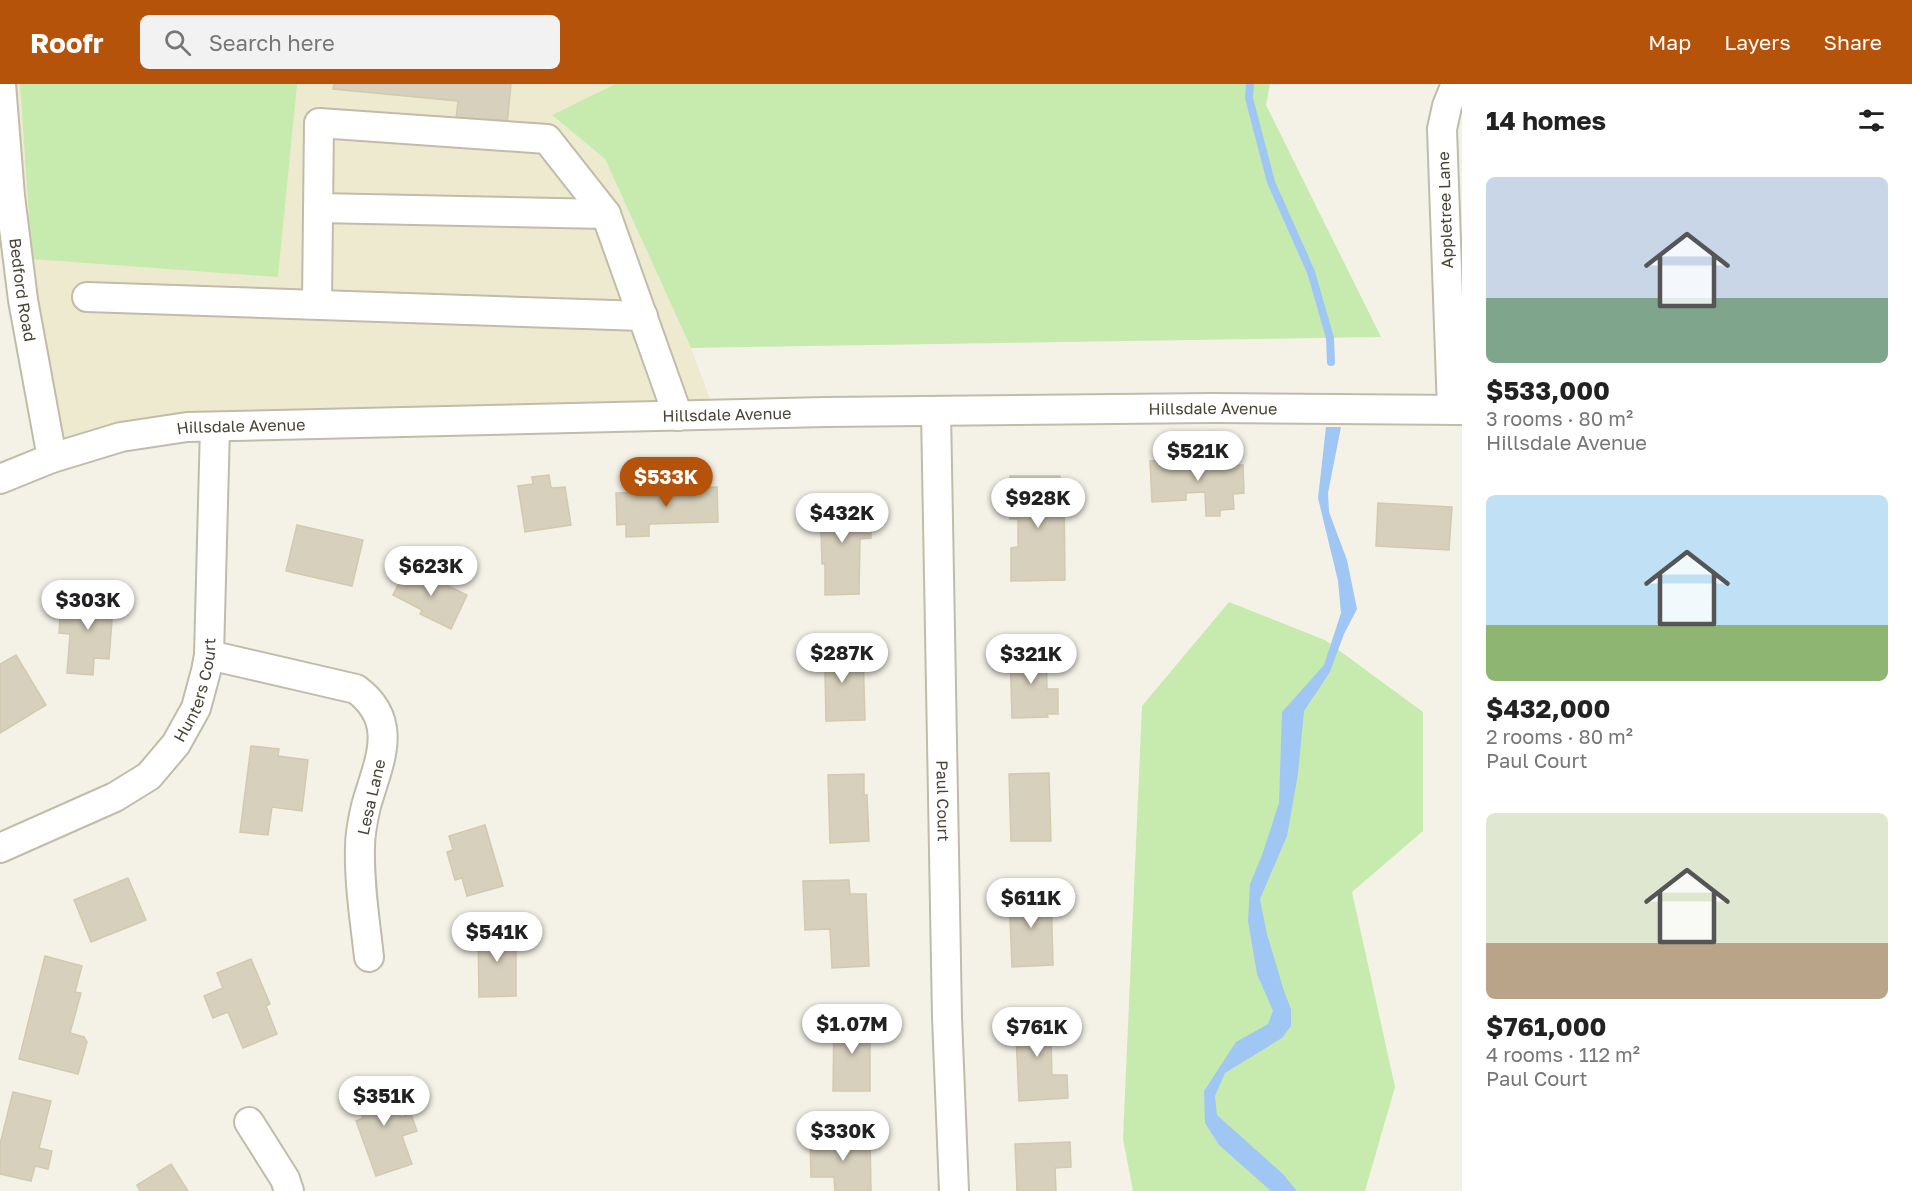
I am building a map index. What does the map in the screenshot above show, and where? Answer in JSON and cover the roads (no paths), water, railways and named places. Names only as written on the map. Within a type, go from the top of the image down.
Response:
[{"type":"street","name":"Bedford Road","points":[[2,84],[10,196],[23,300],[52,458]]},
{"type":"street","name":"Appletree Lane","points":[[1456,84],[1447,106],[1442,129],[1457,410]]},
{"type":"street","points":[[317,304],[319,123],[547,139],[606,214],[678,416]]},
{"type":"street","points":[[318,208],[606,214]]},
{"type":"street","points":[[87,297],[643,316]]},
{"type":"street","name":"Hillsdale Avenue","points":[[0,479],[52,458],[121,437],[187,427],[936,411],[1213,408],[1457,410]]},
{"type":"street","name":"Paul Court","points":[[936,411],[946,1017],[954,1191]]},
{"type":"street","name":"Hunters Court","points":[[0,848],[115,796],[150,776],[176,744],[196,708],[209,655],[215,427]]},
{"type":"street","name":"Lesa Lane","points":[[209,655],[356,689],[369,698],[378,714],[383,736],[381,758],[365,808],[360,845],[361,883],[369,957]]},
{"type":"street","points":[[249,1122],[285,1179],[289,1191]]},
{"type":"water","points":[[1326,427],[1341,427],[1328,493],[1329,512],[1347,560],[1357,609],[1344,634],[1330,672],[1304,711],[1298,774],[1287,836],[1260,899],[1267,934],[1291,1009],[1291,1026],[1282,1038],[1225,1073],[1215,1096],[1217,1115],[1283,1174],[1297,1191],[1271,1191],[1219,1145],[1205,1123],[1204,1091],[1236,1042],[1268,1024],[1273,1011],[1257,974],[1248,921],[1250,884],[1279,803],[1282,712],[1324,665],[1341,613],[1338,581],[1318,498]]},
{"type":"waterway","points":[[1250,84],[1249,98],[1271,182],[1311,272],[1330,338],[1331,362]]}]
